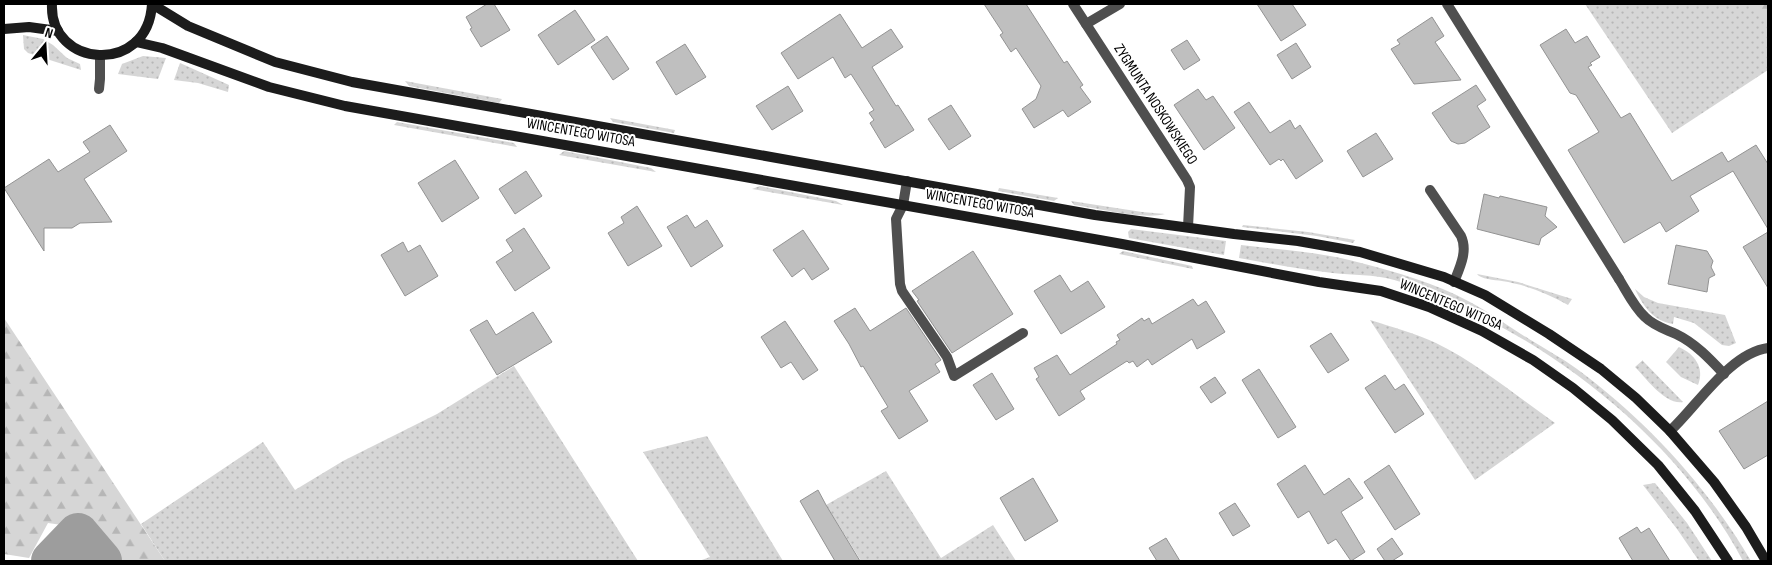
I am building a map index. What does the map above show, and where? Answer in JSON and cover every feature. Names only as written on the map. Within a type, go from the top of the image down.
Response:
[{"type":"main road","points":[[52,4],[54,20],[58,31],[66,41],[76,49],[87,54],[100,56],[125,50],[136,42],[148,24],[152,4]]},
{"type":"main road","name":"WINCENTEGO WITOSA","points":[[152,4],[188,26],[217,40],[310,73],[393,90],[1095,215],[1298,241],[1360,252],[1417,269],[1484,295],[1549,334],[1601,369],[1636,398],[1698,462],[1746,527],[1766,561]]},
{"type":"main road","points":[[4,29],[29,27],[58,31]]},
{"type":"main road","name":"WINCENTEGO WITOSA","points":[[136,42],[162,48],[269,87],[345,106],[1122,244],[1320,282],[1381,291],[1429,308],[1482,331],[1533,360],[1573,388],[1612,420],[1658,465],[1695,511],[1728,561]]},
{"type":"street","name":"ZYGMUNTA NOSKOWSKIEGO","points":[[1073,4],[1187,180],[1190,187],[1188,227]]},
{"type":"street","points":[[1086,24],[1120,4]]},
{"type":"street","points":[[1447,4],[1634,304],[1646,318],[1695,346],[1724,374]]},
{"type":"street","points":[[99,89],[100,56]]},
{"type":"street","points":[[907,181],[903,205],[896,219],[900,284],[902,291],[947,357],[954,376],[1023,333]]},
{"type":"street","points":[[1430,190],[1461,236],[1464,244],[1461,264],[1454,282]]},
{"type":"street","points":[[1670,431],[1724,374],[1739,361],[1750,354],[1768,348]]},
{"type":"green space","points":[[1585,4],[1768,4],[1768,70],[1672,133]]},
{"type":"green space","points":[[1749,4],[1768,4],[1768,20],[1758,13]]},
{"type":"green space","points":[[23,35],[43,39],[53,45],[67,58],[80,64],[81,70],[28,53],[24,49]]},
{"type":"green space","points":[[143,56],[166,58],[158,79],[118,74],[122,64]]},
{"type":"green space","points":[[180,63],[229,85],[228,92],[198,83],[174,80]]},
{"type":"green space","points":[[405,81],[502,99],[499,103],[409,86]]},
{"type":"green space","points":[[610,118],[675,130],[674,133],[613,122]]},
{"type":"green space","points":[[397,122],[514,143],[517,147],[394,125]]},
{"type":"green space","points":[[564,151],[651,168],[656,172],[559,155]]},
{"type":"green space","points":[[760,186],[836,201],[843,205],[752,189]]},
{"type":"green space","points":[[999,188],[1058,198],[1054,201],[998,191]]},
{"type":"green space","points":[[1071,201],[1165,214],[1144,216],[1120,213],[1074,205]]},
{"type":"green space","points":[[1243,225],[1308,232],[1355,240],[1353,243],[1317,236],[1242,227]]},
{"type":"green space","points":[[1131,229],[1226,241],[1224,255],[1129,238],[1128,232]]},
{"type":"green space","points":[[1241,245],[1331,256],[1388,270],[1442,289],[1491,314],[1577,369],[1628,410],[1674,456],[1695,481],[1734,533],[1751,561],[1743,561],[1718,519],[1688,480],[1655,443],[1618,408],[1578,376],[1537,348],[1494,323],[1411,285],[1378,277],[1314,271],[1239,258]]},
{"type":"green space","points":[[1123,251],[1192,266],[1193,269],[1119,254]]},
{"type":"green space","points":[[1477,274],[1518,282],[1572,299],[1568,305],[1528,287],[1484,278]]},
{"type":"green space","points":[[1635,289],[1644,297],[1658,303],[1725,315],[1736,343],[1729,346],[1722,345],[1694,323],[1674,317],[1673,324],[1660,320],[1645,307]]},
{"type":"green space","points":[[4,318],[165,561],[117,561],[109,552],[76,527],[48,523],[29,558],[4,554]]},
{"type":"green space","points":[[1370,320],[1420,336],[1452,351],[1482,370],[1555,423],[1475,480]]},
{"type":"green space","points":[[1679,347],[1689,353],[1697,362],[1700,372],[1698,385],[1681,377],[1666,362]]},
{"type":"green space","points":[[1643,360],[1683,402],[1676,402],[1670,399],[1651,384],[1635,367]]},
{"type":"green space","points":[[514,366],[638,561],[165,561],[141,524],[263,442],[295,490],[343,461],[437,414]]},
{"type":"green space","points":[[707,436],[783,561],[699,561],[710,557],[643,452]]},
{"type":"green space","points":[[886,471],[941,558],[993,525],[1016,561],[861,561],[826,505]]},
{"type":"green space","points":[[1655,483],[1687,523],[1712,561],[1699,561],[1643,485]]},
{"type":"green space","points":[[81,544],[94,561],[53,561],[58,546]]},
{"type":"building","points":[[487,4],[494,4],[510,30],[481,47],[470,29],[472,28],[466,17]]},
{"type":"building","points":[[984,4],[1026,4],[1064,63],[1067,61],[1083,85],[1080,87],[1091,102],[1068,117],[1063,110],[1034,128],[1022,109],[1036,99],[1041,86],[1016,48],[1011,52],[1000,35],[1003,33]]},
{"type":"building","points":[[1257,4],[1292,4],[1306,25],[1281,41]]},
{"type":"building","points":[[575,10],[595,40],[558,65],[538,35]]},
{"type":"building","points":[[840,14],[862,48],[891,29],[903,47],[872,67],[896,106],[898,105],[914,130],[885,148],[870,123],[874,120],[869,113],[874,110],[851,74],[845,78],[833,57],[798,79],[781,53]]},
{"type":"building","points":[[1432,17],[1444,36],[1435,42],[1461,80],[1414,84],[1391,49],[1400,44],[1397,40]]},
{"type":"building","points":[[1566,29],[1575,43],[1587,36],[1600,57],[1590,63],[1592,65],[1588,67],[1621,118],[1630,113],[1672,181],[1722,152],[1728,162],[1756,145],[1768,164],[1768,229],[1733,171],[1690,196],[1699,211],[1666,232],[1660,222],[1624,243],[1568,150],[1599,132],[1576,95],[1570,93],[1540,45]]},
{"type":"building","points":[[607,36],[629,69],[613,80],[591,47]]},
{"type":"building","points":[[1187,40],[1200,60],[1184,70],[1171,50]]},
{"type":"building","points":[[1296,43],[1311,67],[1292,79],[1277,55]]},
{"type":"building","points":[[685,44],[706,77],[676,95],[656,62]]},
{"type":"building","points":[[1476,85],[1486,100],[1477,106],[1490,127],[1465,143],[1458,144],[1451,141],[1432,113]]},
{"type":"building","points":[[788,86],[803,111],[772,130],[756,106]]},
{"type":"building","points":[[1198,89],[1206,100],[1213,96],[1235,128],[1204,150],[1174,105]]},
{"type":"building","points":[[1249,102],[1270,133],[1290,120],[1295,129],[1300,125],[1323,161],[1296,179],[1283,159],[1281,161],[1279,159],[1270,165],[1234,112]]},
{"type":"building","points":[[951,105],[971,136],[949,150],[928,119]]},
{"type":"building","points":[[110,125],[127,151],[84,179],[112,222],[80,223],[72,228],[44,228],[44,251],[4,188],[49,159],[58,172],[90,152],[83,142]]},
{"type":"building","points":[[1376,133],[1393,159],[1363,177],[1347,151]]},
{"type":"building","points":[[455,160],[479,198],[442,222],[418,183]]},
{"type":"building","points":[[526,171],[542,196],[515,214],[499,189]]},
{"type":"building","points":[[1484,194],[1547,207],[1545,216],[1557,227],[1541,238],[1539,245],[1477,229]]},
{"type":"building","points":[[637,206],[662,246],[628,266],[608,233],[624,223],[621,217]]},
{"type":"building","points":[[687,215],[695,228],[707,220],[723,246],[691,267],[667,227]]},
{"type":"building","points":[[524,228],[550,268],[515,291],[496,262],[513,251],[506,240]]},
{"type":"building","points":[[803,230],[829,269],[812,280],[804,268],[792,277],[773,250]]},
{"type":"building","points":[[1768,232],[1768,288],[1743,247]]},
{"type":"building","points":[[403,242],[408,252],[420,245],[438,276],[405,296],[381,255]]},
{"type":"building","points":[[1676,245],[1707,251],[1713,261],[1711,267],[1715,275],[1709,278],[1707,292],[1668,284]]},
{"type":"building","points":[[973,251],[1013,314],[952,353],[912,291]]},
{"type":"building","points":[[1060,275],[1071,292],[1088,281],[1105,307],[1061,334],[1034,291]]},
{"type":"building","points":[[1193,299],[1198,306],[1206,301],[1225,332],[1197,349],[1192,339],[1152,365],[1148,359],[1137,367],[1133,361],[1129,363],[1127,361],[1080,391],[1085,399],[1059,416],[1036,379],[1039,377],[1034,368],[1057,355],[1070,375],[1117,344],[1116,342],[1120,340],[1117,335],[1142,318],[1144,321],[1149,318],[1152,324]]},
{"type":"building","points":[[855,308],[870,331],[906,308],[941,360],[935,364],[940,372],[909,391],[928,421],[899,439],[881,411],[888,407],[863,366],[861,367],[834,321]]},
{"type":"building","points":[[533,312],[552,342],[497,375],[470,330],[487,320],[496,335]]},
{"type":"building","points":[[785,321],[818,370],[803,380],[791,362],[781,368],[761,337]]},
{"type":"building","points":[[1331,333],[1349,360],[1328,373],[1310,346]]},
{"type":"building","points":[[1259,369],[1296,427],[1278,438],[1242,380]]},
{"type":"building","points":[[992,373],[1014,409],[996,420],[973,385]]},
{"type":"building","points":[[1385,375],[1395,390],[1404,384],[1424,414],[1395,433],[1365,388]]},
{"type":"building","points":[[1215,377],[1226,393],[1211,403],[1200,387]]},
{"type":"building","points":[[1768,401],[1768,455],[1744,469],[1719,431]]},
{"type":"building","points":[[1305,465],[1324,495],[1349,478],[1363,498],[1341,512],[1365,552],[1351,561],[1336,539],[1328,544],[1309,511],[1298,518],[1277,484]]},
{"type":"building","points":[[1389,465],[1420,514],[1395,530],[1364,482]]},
{"type":"building","points":[[1033,478],[1058,521],[1025,541],[1000,498]]},
{"type":"building","points":[[818,490],[860,561],[835,561],[800,501]]},
{"type":"building","points":[[1235,503],[1250,526],[1233,536],[1219,513]]},
{"type":"building","points":[[1637,527],[1641,533],[1649,528],[1670,561],[1633,561],[1619,538]]},
{"type":"building","points":[[1166,538],[1180,561],[1157,561],[1149,548]]},
{"type":"building","points":[[1392,538],[1403,554],[1392,561],[1385,561],[1377,549]]},
{"type":"waterway","points":[[52,561],[78,534],[101,561]]}]
